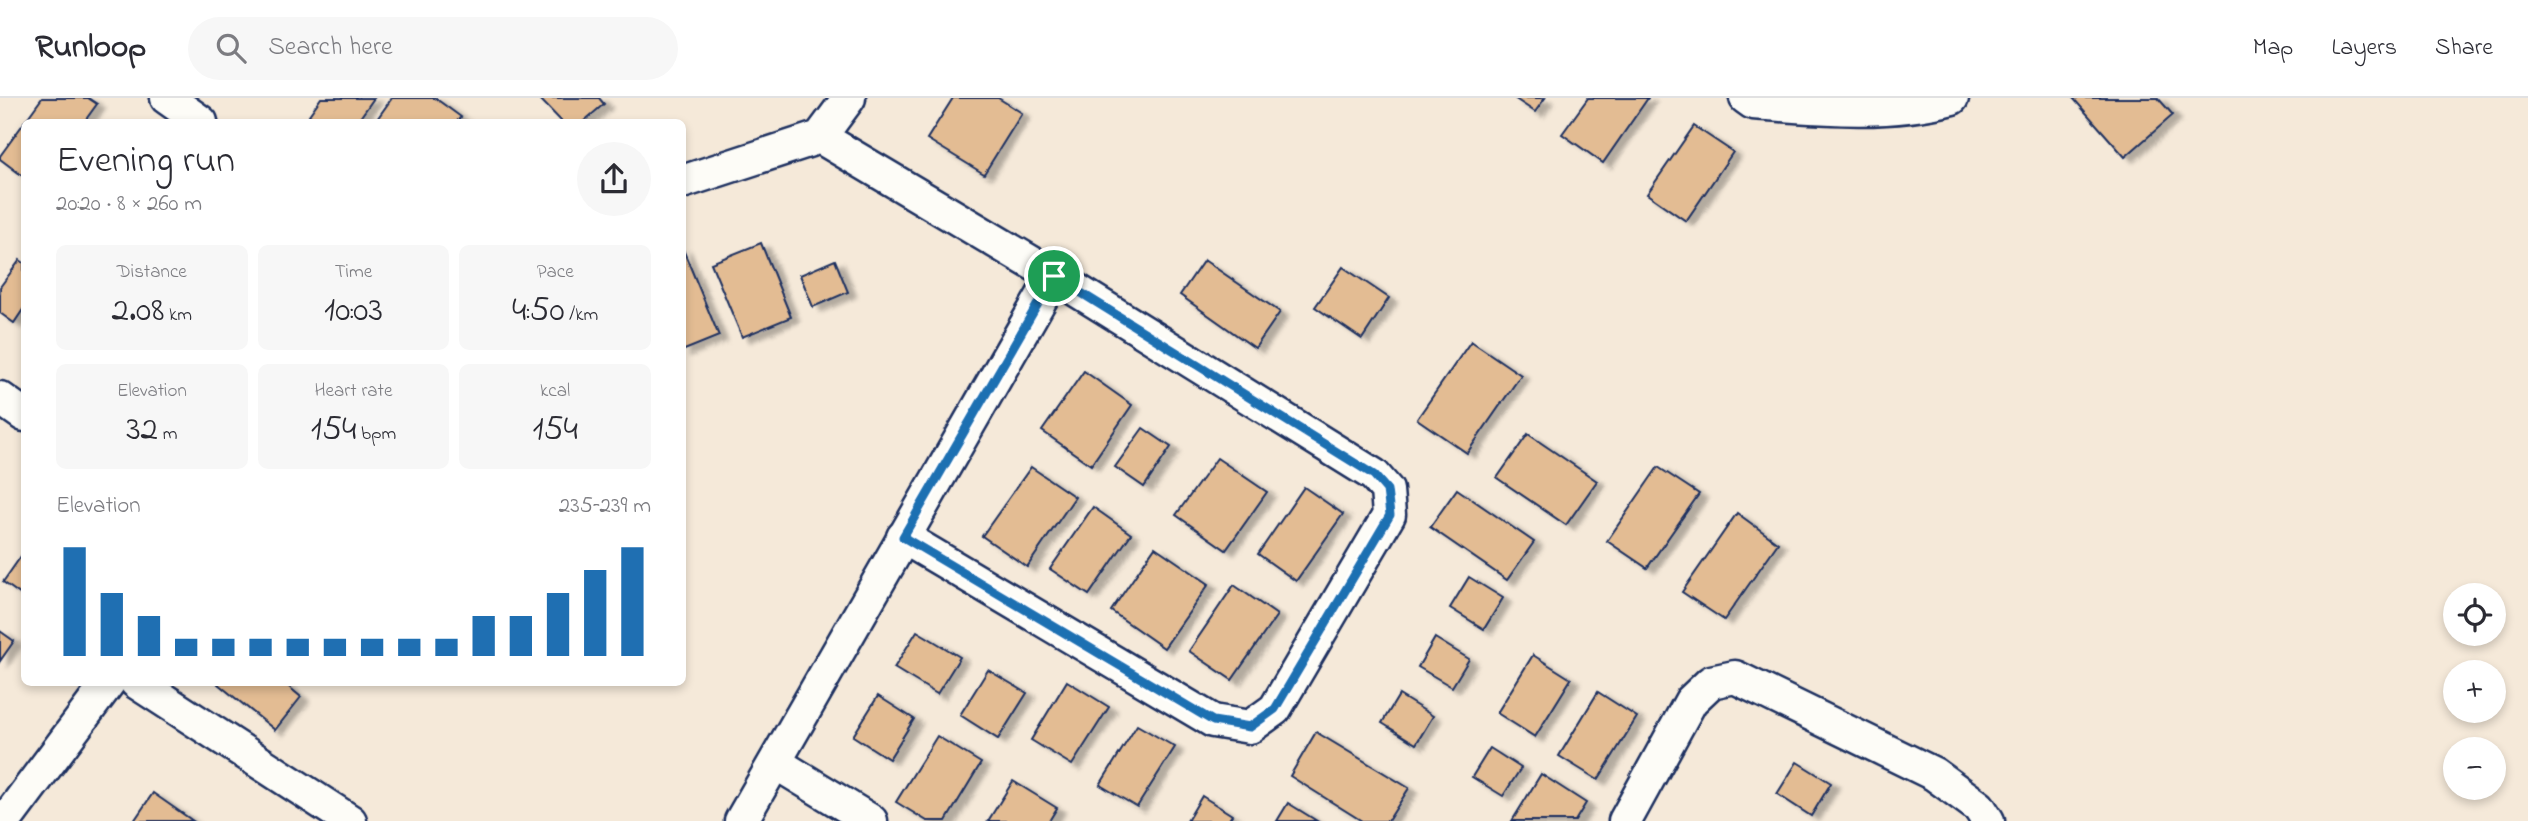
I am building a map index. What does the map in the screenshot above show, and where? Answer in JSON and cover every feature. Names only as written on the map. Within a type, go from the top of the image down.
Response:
[{"type":"street","points":[[167,98],[197,119]]},
{"type":"street","points":[[686,182],[820,137],[849,98]]},
{"type":"street","points":[[1746,98],[1753,103],[1825,109],[1928,104],[1952,98]]},
{"type":"street","points":[[820,137],[1054,276],[1374,475],[1387,490],[1390,515],[1275,709],[1250,727],[1213,721],[903,537]]},
{"type":"street","points":[[741,821],[1054,276]]},
{"type":"street","points":[[0,398],[21,413]]},
{"type":"street","points":[[1625,821],[1691,701],[1711,682],[1735,677],[1934,774],[1979,807],[1988,821]]},
{"type":"street","points":[[5,813],[106,686]]},
{"type":"street","points":[[142,686],[351,821]]},
{"type":"street","points":[[776,763],[871,821]]},
{"type":"building","points":[[42,98],[88,98],[97,104],[86,119],[27,119]]},
{"type":"building","points":[[321,98],[374,98],[359,119],[315,119],[309,115]]},
{"type":"building","points":[[392,98],[435,98],[461,117],[459,119],[377,119]]},
{"type":"building","points":[[539,98],[599,98],[604,104],[586,119],[559,119]]},
{"type":"building","points":[[953,98],[998,98],[1022,113],[984,174],[927,139]]},
{"type":"building","points":[[1514,98],[1545,98],[1535,112]]},
{"type":"building","points":[[1588,98],[1648,98],[1603,163],[1562,134]]},
{"type":"building","points":[[2073,98],[2158,98],[2173,115],[2125,157]]},
{"type":"building","points":[[1694,126],[1733,152],[1686,221],[1647,194]]},
{"type":"building","points":[[21,127],[21,175],[0,159]]},
{"type":"building","points":[[761,243],[791,317],[742,337],[711,263]]},
{"type":"building","points":[[686,257],[719,336],[686,349]]},
{"type":"building","points":[[835,260],[848,292],[813,307],[800,275]]},
{"type":"building","points":[[1204,260],[1280,312],[1255,348],[1180,295]]},
{"type":"building","points":[[21,261],[21,312],[14,323],[0,313],[0,287]]},
{"type":"building","points":[[1343,267],[1389,298],[1362,339],[1315,307]]},
{"type":"building","points":[[1471,341],[1521,375],[1467,453],[1417,419]]},
{"type":"building","points":[[1084,371],[1132,405],[1091,465],[1042,431]]},
{"type":"building","points":[[1143,428],[1171,447],[1144,487],[1115,467]]},
{"type":"building","points":[[1528,434],[1597,481],[1566,525],[1497,478]]},
{"type":"building","points":[[1217,458],[1267,492],[1226,550],[1176,515]]},
{"type":"building","points":[[1031,467],[1075,497],[1027,567],[982,536]]},
{"type":"building","points":[[1658,467],[1699,494],[1647,568],[1607,541]]},
{"type":"building","points":[[1304,487],[1343,514],[1296,581],[1258,554]]},
{"type":"building","points":[[1457,489],[1534,542],[1507,580],[1430,527]]},
{"type":"building","points":[[1093,507],[1131,534],[1089,595],[1050,569]]},
{"type":"building","points":[[1737,513],[1778,543],[1724,620],[1682,592]]},
{"type":"building","points":[[1155,547],[1209,584],[1164,648],[1111,611]]},
{"type":"building","points":[[21,556],[21,595],[3,582]]},
{"type":"building","points":[[1469,577],[1503,598],[1484,629],[1450,608]]},
{"type":"building","points":[[1234,585],[1277,615],[1232,680],[1189,651]]},
{"type":"building","points":[[0,631],[14,641],[0,661]]},
{"type":"building","points":[[917,631],[960,657],[937,694],[894,668]]},
{"type":"building","points":[[1435,638],[1469,659],[1452,687],[1418,667]]},
{"type":"building","points":[[1533,655],[1571,679],[1535,737],[1497,713]]},
{"type":"building","points":[[988,670],[1027,693],[998,739],[960,715]]},
{"type":"building","points":[[1067,681],[1109,707],[1072,765],[1031,740]]},
{"type":"building","points":[[220,686],[288,686],[301,697],[275,730]]},
{"type":"building","points":[[1598,692],[1637,717],[1598,780],[1559,756]]},
{"type":"building","points":[[1399,695],[1433,716],[1416,744],[1382,723]]},
{"type":"building","points":[[878,696],[914,719],[889,759],[853,736]]},
{"type":"building","points":[[1137,725],[1175,747],[1137,807],[1100,785]]},
{"type":"building","points":[[1316,732],[1409,788],[1388,821],[1362,821],[1290,776]]},
{"type":"building","points":[[937,736],[981,763],[946,821],[927,821],[896,802]]},
{"type":"building","points":[[1490,748],[1521,768],[1503,796],[1472,777]]},
{"type":"building","points":[[1797,762],[1831,783],[1811,816],[1777,794]]},
{"type":"building","points":[[1541,774],[1586,803],[1575,821],[1512,821]]},
{"type":"building","points":[[1013,781],[1057,808],[1049,821],[988,821]]},
{"type":"building","points":[[153,793],[193,821],[134,821]]},
{"type":"building","points":[[1202,796],[1232,815],[1228,821],[1187,821]]},
{"type":"building","points":[[1288,803],[1317,821],[1277,821]]},
{"type":"route","points":[[1054,276],[1374,475],[1387,490],[1390,515],[1275,709],[1250,727],[1213,721],[903,537],[1054,276]]}]
